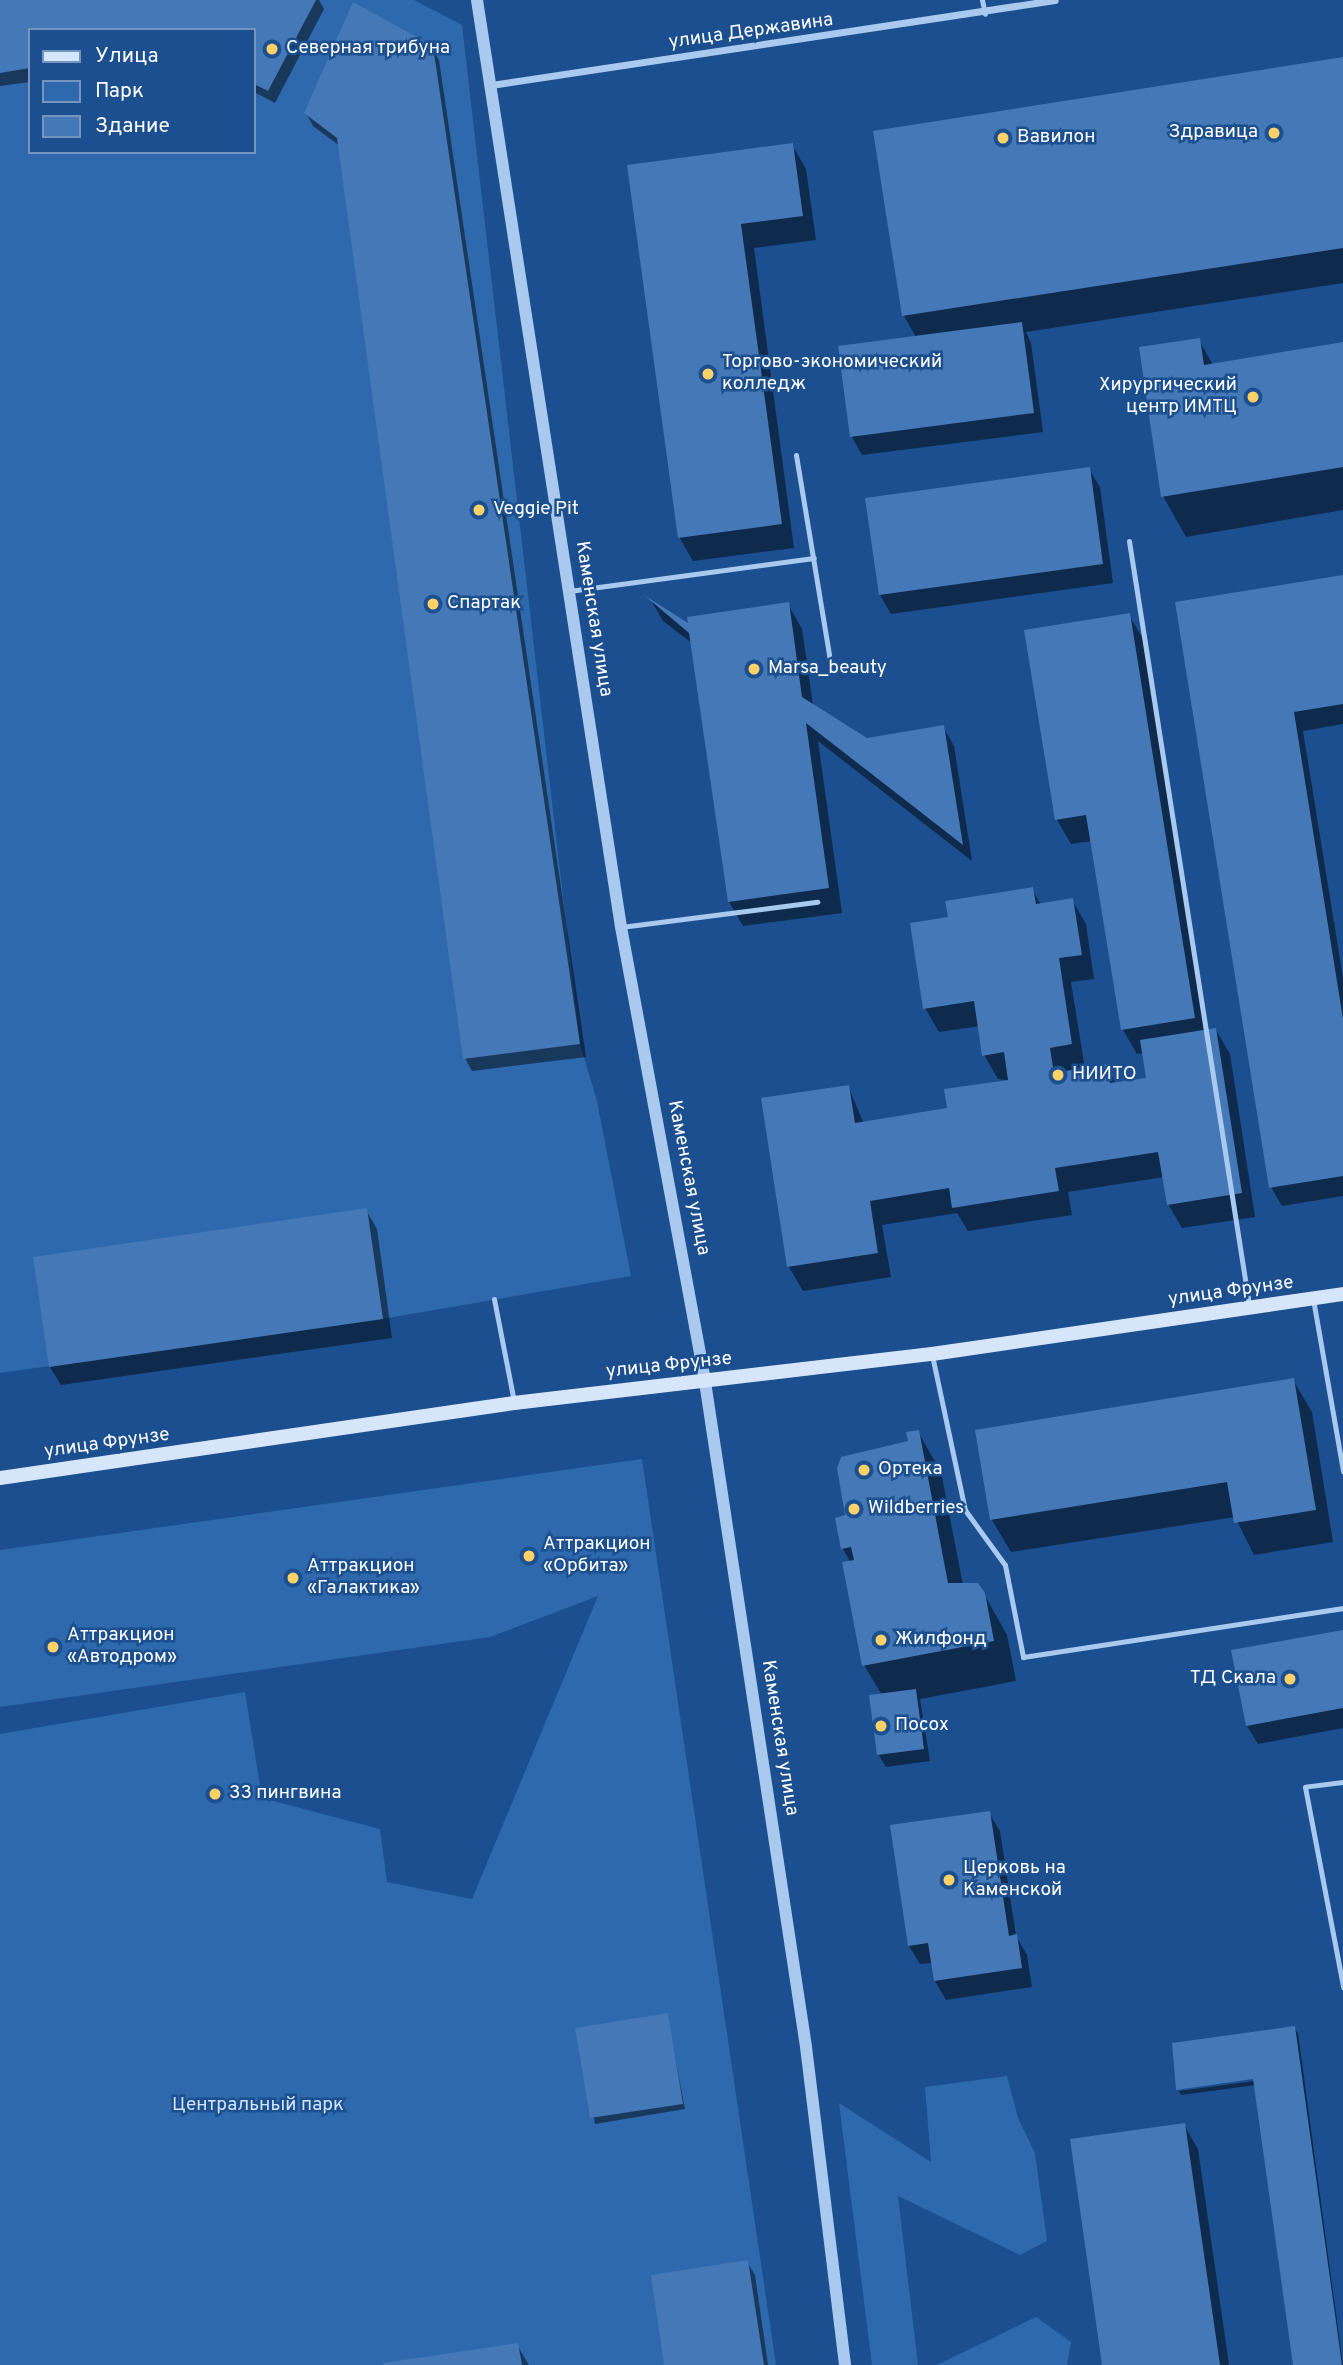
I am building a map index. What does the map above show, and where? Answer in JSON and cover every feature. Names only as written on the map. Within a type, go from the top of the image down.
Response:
[{"type":"main road","name":"улица Фрунзе","points":[[0,1478],[514,1403],[932,1354],[1343,1294]]},
{"type":"street","name":"Каменская улица","points":[[477,0],[621,927],[705,1382],[806,2048],[845,2365]]},
{"type":"street","name":"улица Державина","points":[[492,85],[985,14],[1055,0]]},
{"type":"lane","points":[[982,0],[985,14]]},
{"type":"lane","points":[[796,455],[830,661]]},
{"type":"lane","points":[[1129,541],[1249,1309]]},
{"type":"lane","points":[[569,591],[814,558]]},
{"type":"lane","points":[[621,927],[817,902]]},
{"type":"lane","points":[[494,1299],[514,1403]]},
{"type":"lane","points":[[1313,1299],[1343,1471]]},
{"type":"lane","points":[[932,1354],[965,1510],[1005,1565],[1023,1657],[1343,1608]]},
{"type":"lane","points":[[1343,1782],[1305,1787],[1343,1987]]},
{"type":"green space","name":"Спартак","points":[[0,0],[414,0],[462,25],[580,1044],[597,1101],[631,1276],[382,1319],[0,1373]]},
{"type":"green space","name":"Центральный парк","points":[[642,1459],[776,2365],[0,2365],[0,1734],[245,1692],[262,1798],[380,1829],[387,1882],[472,1899],[598,1596],[490,1637],[0,1707],[0,1550]]},
{"type":"green space","points":[[1007,2076],[1018,2118],[1035,2153],[1047,2241],[1020,2255],[898,2196],[918,2365],[872,2365],[839,2103],[931,2162],[925,2087]]},
{"type":"green space","points":[[1036,2317],[1071,2342],[1067,2365],[937,2365]]},
{"type":"building","name":"Северная трибуна","points":[[0,0],[316,0],[268,91],[256,85],[256,28],[28,28],[28,68],[0,73]]},
{"type":"building","points":[[353,2],[433,46],[580,1044],[463,1059],[337,138],[304,113]]},
{"type":"building","points":[[1343,57],[1343,248],[902,316],[873,131]]},
{"type":"building","name":"Торгово-экономический колледж","points":[[793,143],[803,216],[741,224],[782,524],[678,538],[627,165]]},
{"type":"building","points":[[1022,322],[1034,413],[850,437],[838,346]]},
{"type":"building","points":[[1200,338],[1204,365],[1343,342],[1343,467],[1161,497],[1139,347]]},
{"type":"building","points":[[1090,467],[1103,564],[879,595],[865,498]]},
{"type":"building","points":[[1343,575],[1343,704],[1294,712],[1343,1019],[1343,1176],[1269,1188],[1175,602]]},
{"type":"building","points":[[644,595],[688,623],[687,617],[789,602],[802,697],[867,738],[944,725],[963,845],[806,723],[829,888],[728,902],[689,633]]},
{"type":"building","points":[[1130,613],[1195,1018],[1121,1030],[1086,815],[1055,820],[1024,630]]},
{"type":"building","name":"НИИТО","points":[[1033,887],[1036,904],[1073,898],[1082,955],[1059,958],[1072,1044],[1050,1048],[1054,1073],[1107,1064],[1110,1083],[1146,1078],[1140,1040],[1216,1028],[1242,1193],[1167,1205],[1158,1152],[1055,1168],[1059,1191],[952,1208],[949,1188],[870,1201],[878,1253],[787,1267],[761,1098],[849,1085],[855,1123],[947,1108],[944,1089],[1008,1080],[1004,1052],[982,1056],[974,1001],[923,1009],[910,923],[948,917],[945,901]]},
{"type":"building","points":[[367,1208],[383,1319],[49,1367],[33,1257]]},
{"type":"building","points":[[1294,1378],[1316,1510],[1234,1523],[1227,1482],[990,1520],[975,1430]]},
{"type":"building","points":[[919,1430],[948,1583],[978,1583],[985,1593],[994,1641],[862,1666],[842,1562],[854,1560],[851,1547],[841,1549],[835,1518],[845,1515],[837,1468],[841,1457],[908,1441],[906,1432]]},
{"type":"building","name":"ТД Скала","points":[[1343,1630],[1343,1708],[1246,1726],[1231,1650]]},
{"type":"building","points":[[916,1689],[924,1749],[877,1755],[869,1695]]},
{"type":"building","name":"Церковь на Каменской","points":[[990,1811],[1009,1936],[1017,1934],[1022,1968],[934,1981],[928,1943],[908,1946],[890,1825]]},
{"type":"building","points":[[668,2013],[683,2104],[590,2118],[575,2028]]},
{"type":"building","points":[[1295,2026],[1342,2365],[1293,2365],[1253,2079],[1176,2090],[1172,2043]]},
{"type":"building","points":[[1185,2123],[1220,2365],[1102,2365],[1070,2139]]},
{"type":"building","points":[[748,2260],[764,2365],[664,2365],[651,2275]]},
{"type":"building","points":[[518,2343],[522,2365],[383,2363]]},
{"type":"place","name":"Северная трибуна","points":[[272,49]]},
{"type":"place","name":"Здравица","points":[[1274,133]]},
{"type":"place","name":"Вавилон","points":[[1003,138]]},
{"type":"place","name":"Торгово-экономический колледж","points":[[708,374]]},
{"type":"place","name":"Хирургический центр ИМТЦ","points":[[1253,397]]},
{"type":"place","name":"Veggie Pit","points":[[479,510]]},
{"type":"place","name":"Спартак","points":[[433,604]]},
{"type":"place","name":"Marsa_beauty","points":[[754,669]]},
{"type":"place","name":"НИИТО","points":[[1058,1075]]},
{"type":"place","name":"Ортека","points":[[864,1470]]},
{"type":"place","name":"Wildberries","points":[[854,1509]]},
{"type":"place","name":"Аттракцион «Орбита»","points":[[529,1556]]},
{"type":"place","name":"Аттракцион «Галактика»","points":[[293,1578]]},
{"type":"place","name":"Жилфонд","points":[[881,1640]]},
{"type":"place","name":"Аттракцион «Автодром»","points":[[53,1647]]},
{"type":"place","name":"ТД Скала","points":[[1290,1679]]},
{"type":"place","name":"Посох","points":[[881,1726]]},
{"type":"place","name":"33 пингвина","points":[[215,1794]]},
{"type":"place","name":"Церковь на Каменской","points":[[949,1880]]}]
